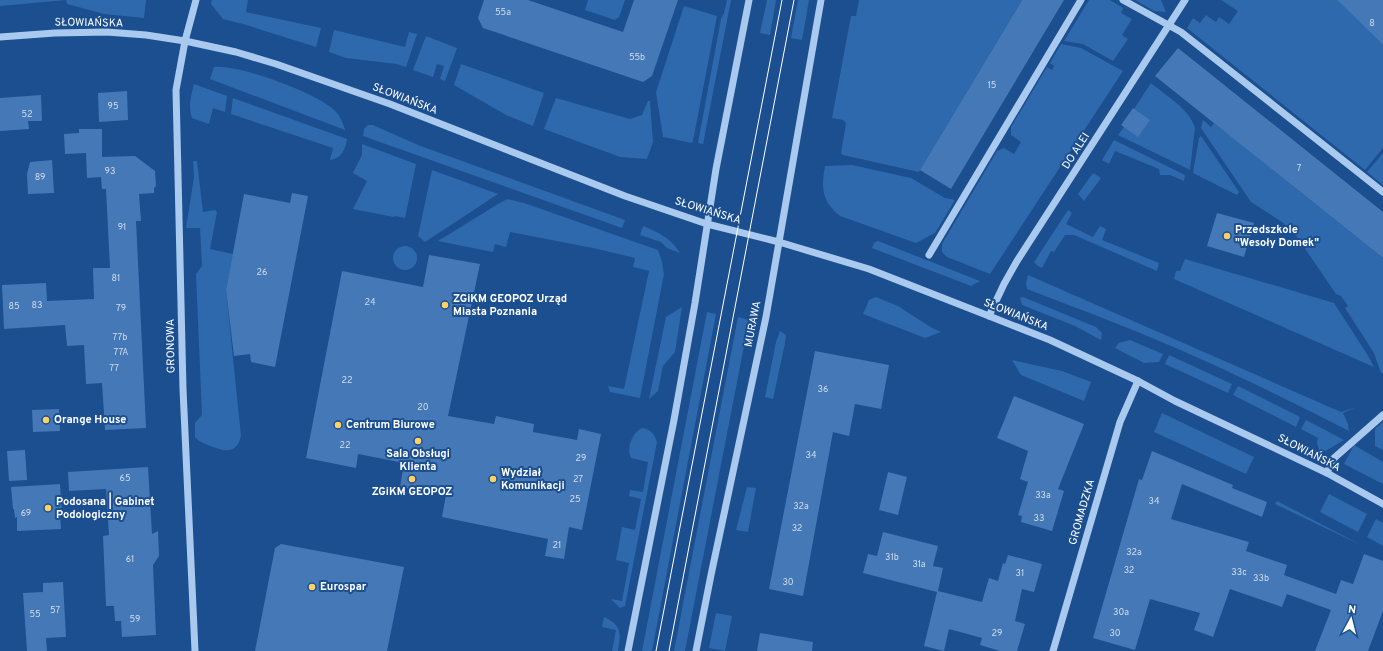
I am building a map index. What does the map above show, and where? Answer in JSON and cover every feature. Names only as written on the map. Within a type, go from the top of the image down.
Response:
[{"type":"street","name":"GRONOWA","points":[[195,651],[183,389],[176,90],[185,41],[196,0]]},
{"type":"street","points":[[628,651],[674,420],[721,140],[749,0]]},
{"type":"street","name":"MURAWA","points":[[696,651],[764,324],[821,0]]},
{"type":"street","points":[[929,256],[1081,0]]},
{"type":"street","points":[[1123,0],[1181,32],[1383,192]]},
{"type":"street","name":"DO ALEI","points":[[989,316],[1017,261],[1186,0]]},
{"type":"street","name":"SŁOWIAŃSKA","points":[[0,37],[55,33],[107,32],[146,35],[185,41],[236,52],[317,79],[408,111],[625,196],[707,224],[778,242],[869,269],[1050,340],[1327,473],[1383,504]]},
{"type":"street","name":"GROMADZKA","points":[[1053,651],[1120,422],[1138,381]]},
{"type":"street","points":[[1327,473],[1334,458],[1383,415]]},
{"type":"shaded area","points":[[0,0],[66,0],[0,6]]},
{"type":"shaded area","points":[[66,0],[146,0],[144,18],[104,14],[67,4]]},
{"type":"shaded area","points":[[212,0],[248,0],[246,12],[321,28],[316,47],[223,19],[211,4]]},
{"type":"shaded area","points":[[588,0],[625,0],[619,17],[615,20],[585,10]]},
{"type":"shaded area","points":[[727,0],[731,0],[703,144],[698,143],[721,19]]},
{"type":"shaded area","points":[[767,0],[776,0],[770,35],[760,33]]},
{"type":"shaded area","points":[[798,0],[809,0],[802,40],[791,38]]},
{"type":"shaded area","points":[[859,0],[1022,0],[919,172],[843,155],[841,153],[846,123],[843,120],[832,118],[851,16],[856,16]]},
{"type":"shaded area","points":[[1089,0],[1110,0],[1123,8],[1121,13],[1132,19],[1122,35],[1128,39],[1113,61],[1083,44],[1064,41]]},
{"type":"shaded area","points":[[1135,0],[1161,0],[1166,12],[1154,11]]},
{"type":"shaded area","points":[[1221,0],[1337,0],[1383,45],[1383,148],[1365,170],[1187,28],[1193,18],[1200,23],[1206,15],[1216,22],[1219,17],[1229,24],[1238,11]]},
{"type":"shaded area","points":[[684,6],[717,16],[692,143],[663,137],[656,92]]},
{"type":"shaded area","points":[[334,30],[405,47],[409,32],[417,34],[406,67],[397,64],[346,58],[329,52]]},
{"type":"shaded area","points":[[426,36],[457,48],[445,81],[440,79],[444,66],[437,64],[433,77],[413,70]]},
{"type":"shaded area","points":[[1061,44],[1081,48],[1123,71],[990,274],[947,257],[942,252],[942,244],[997,151],[1004,148],[1014,154],[1021,142],[1011,135],[1011,127],[1047,67],[1052,70],[1054,66],[1050,63]]},
{"type":"shaded area","points":[[461,64],[544,93],[533,126],[506,115],[454,85]]},
{"type":"shaded area","points":[[214,67],[225,67],[257,74],[310,95],[335,111],[345,130],[210,79]]},
{"type":"shaded area","points":[[1151,83],[1182,108],[1192,121],[1195,128],[1190,170],[1118,135],[1124,127],[1149,120],[1134,109]]},
{"type":"shaded area","points":[[194,84],[227,96],[225,112],[213,108],[209,124],[192,118],[190,105]]},
{"type":"shaded area","points":[[233,98],[347,139],[344,150],[340,156],[330,160],[333,148],[231,114]]},
{"type":"shaded area","points":[[556,98],[630,119],[642,115],[648,101],[650,101],[653,142],[647,159],[620,157],[544,129]]},
{"type":"shaded area","points":[[1203,120],[1211,127],[1214,123],[1383,258],[1383,373],[1381,373],[1374,353],[1345,308],[1348,306],[1341,296],[1336,294],[1295,234],[1282,222],[1251,202],[1201,128]]},
{"type":"shaded area","points":[[368,125],[373,125],[418,145],[625,220],[622,228],[363,136],[364,129]]},
{"type":"shaded area","points":[[1201,136],[1239,192],[1237,195],[1193,173],[1199,138]]},
{"type":"shaded area","points":[[1114,140],[1185,175],[1184,181],[1170,175],[1160,175],[1159,169],[1115,151],[1109,164],[1102,160]]},
{"type":"shaded area","points":[[362,144],[416,164],[405,218],[353,209],[367,181],[353,173],[362,155]]},
{"type":"shaded area","points":[[1383,153],[1383,185],[1367,172]]},
{"type":"shaded area","points":[[193,161],[197,161],[203,212],[215,210],[217,212],[210,249],[233,254],[226,290],[241,436],[237,446],[230,450],[222,450],[213,447],[201,442],[195,437],[195,423],[202,415],[196,274],[202,266],[200,228],[186,228],[194,177]]},
{"type":"shaded area","points":[[852,165],[911,178],[945,198],[955,200],[935,233],[916,243],[840,216],[834,210],[826,200],[824,194],[823,181],[825,166]]},
{"type":"shaded area","points":[[432,170],[498,194],[425,242],[418,236]]},
{"type":"shaded area","points":[[1093,173],[1101,178],[1084,201],[1078,194]]},
{"type":"shaded area","points":[[507,199],[524,203],[658,250],[664,274],[640,398],[610,392],[608,386],[624,389],[649,271],[633,267],[635,258],[593,248],[510,232],[506,247],[495,244],[493,252],[438,241]]},
{"type":"shaded area","points":[[1068,210],[1072,213],[1066,224],[1093,237],[1100,226],[1106,229],[1102,240],[1159,263],[1157,271],[1074,235],[1065,235],[1054,252],[1051,251],[1042,268],[1038,266],[1034,262]]},
{"type":"shaded area","points":[[643,226],[664,236],[673,243],[680,253],[667,248],[661,242],[640,235]]},
{"type":"shaded area","points":[[878,241],[980,281],[971,286],[872,248],[874,243]]},
{"type":"shaded area","points":[[405,246],[414,249],[417,258],[414,267],[405,270],[396,267],[393,258],[396,249]]},
{"type":"shaded area","points":[[1185,259],[1334,303],[1374,367],[1174,279],[1176,271],[1180,271]]},
{"type":"shaded area","points":[[1028,275],[1341,412],[1356,407],[1343,413],[1348,424],[1349,431],[1292,402],[1175,348],[1027,289],[1026,283]]},
{"type":"shaded area","points":[[876,297],[898,306],[932,328],[941,332],[925,338],[863,314],[869,300]]},
{"type":"shaded area","points":[[1023,297],[1096,327],[1102,333],[1101,340],[1075,326],[1022,305],[1020,298]]},
{"type":"shaded area","points":[[682,307],[675,352],[663,366],[658,391],[649,399],[666,317]]},
{"type":"shaded area","points":[[707,312],[716,314],[652,651],[642,651]]},
{"type":"shaded area","points":[[738,317],[749,320],[685,651],[674,651]]},
{"type":"shaded area","points":[[780,331],[786,335],[773,399],[765,397],[776,342]]},
{"type":"shaded area","points":[[1130,340],[1163,354],[1159,362],[1144,363],[1115,348],[1119,343]]},
{"type":"shaded area","points":[[1169,355],[1232,384],[1228,393],[1165,364]]},
{"type":"shaded area","points":[[1012,360],[1062,371],[1091,382],[1084,401],[1021,375]]},
{"type":"shaded area","points":[[1238,386],[1300,417],[1296,427],[1233,395]]},
{"type":"shaded area","points":[[1162,413],[1254,457],[1246,474],[1154,432]]},
{"type":"shaded area","points":[[1306,420],[1344,440],[1322,453],[1319,451],[1317,442],[1318,438],[1301,429]]},
{"type":"shaded area","points":[[1383,422],[1383,450],[1375,446],[1375,429]]},
{"type":"shaded area","points":[[642,428],[648,429],[652,432],[657,442],[625,606],[620,608],[611,599],[622,601],[629,563],[616,560],[622,527],[635,530],[641,499],[629,496],[630,490],[643,492],[648,462],[631,458],[629,450],[635,433]]},
{"type":"shaded area","points":[[1354,445],[1383,462],[1383,484],[1344,464]]},
{"type":"shaded area","points":[[747,487],[756,488],[748,532],[736,530]]},
{"type":"shaded area","points":[[1329,494],[1367,514],[1358,532],[1320,512]]},
{"type":"shaded area","points":[[1277,501],[1363,546],[1275,504]]},
{"type":"shaded area","points":[[1376,519],[1383,523],[1383,546],[1367,537]]},
{"type":"shaded area","points":[[716,613],[732,616],[725,651],[709,648]]},
{"type":"shaded area","points":[[604,617],[614,623],[619,631],[620,640],[618,651],[612,651],[616,630],[602,627]]},
{"type":"building","points":[[484,0],[528,0],[623,32],[634,0],[678,0],[652,76],[643,82],[483,28],[478,18]]},
{"type":"building","points":[[1022,0],[1064,0],[951,189],[920,170]]},
{"type":"building","points":[[1337,0],[1383,0],[1383,45]]},
{"type":"building","points":[[1178,48],[1383,212],[1383,258],[1155,76]]},
{"type":"building","points":[[127,91],[128,120],[99,122],[98,93]]},
{"type":"building","points":[[41,95],[42,121],[28,121],[29,129],[0,131],[0,98]]},
{"type":"building","points":[[1133,108],[1150,120],[1138,137],[1121,125]]},
{"type":"building","points":[[79,129],[102,129],[102,157],[135,156],[155,171],[156,186],[154,188],[154,193],[139,194],[141,221],[136,221],[146,428],[105,430],[102,383],[86,384],[84,345],[67,346],[65,325],[4,329],[2,285],[46,283],[47,301],[94,299],[93,268],[110,268],[106,189],[102,189],[101,177],[87,178],[86,153],[65,154],[64,134],[79,133]]},
{"type":"building","points":[[52,160],[54,193],[28,194],[27,174],[30,162]]},
{"type":"building","points":[[292,193],[308,196],[275,367],[251,362],[250,354],[234,356],[226,290],[244,194],[290,203]]},
{"type":"building","points":[[1217,213],[1254,223],[1244,257],[1207,246]]},
{"type":"building","points":[[429,255],[480,264],[448,416],[494,424],[496,416],[534,424],[533,432],[577,440],[579,429],[601,434],[582,530],[569,527],[564,559],[545,556],[548,539],[442,517],[446,495],[400,487],[404,463],[358,454],[356,468],[306,458],[342,271],[423,287]]},
{"type":"building","points":[[815,351],[889,365],[881,409],[855,404],[849,436],[833,432],[803,596],[769,589]]},
{"type":"building","points":[[1014,396],[1084,424],[1058,489],[1064,491],[1052,531],[1021,522],[1022,516],[1018,515],[1028,482],[1020,479],[1028,451],[997,438]]},
{"type":"building","name":"Orange House","points":[[59,409],[60,431],[33,432],[32,410]]},
{"type":"building","points":[[25,450],[27,480],[9,481],[7,451]]},
{"type":"building","points":[[1152,451],[1233,485],[1232,488],[1267,502],[1262,517],[1182,484],[1171,519],[1249,542],[1246,551],[1287,565],[1284,575],[1336,594],[1341,580],[1353,584],[1364,554],[1383,561],[1383,611],[1368,651],[1315,651],[1331,610],[1287,594],[1282,607],[1230,589],[1213,637],[1194,630],[1200,613],[1150,599],[1135,650],[1093,638],[1139,479],[1142,480]]},
{"type":"building","points":[[148,467],[152,534],[158,531],[159,556],[153,565],[156,635],[122,637],[121,621],[115,621],[114,606],[106,606],[103,536],[109,535],[106,489],[69,491],[68,472]]},
{"type":"building","points":[[888,472],[907,477],[898,515],[879,510]]},
{"type":"building","points":[[60,484],[62,515],[60,515],[61,529],[17,531],[17,517],[15,518],[13,509],[11,487]]},
{"type":"building","points":[[883,532],[938,546],[933,566],[943,568],[938,591],[982,602],[989,578],[998,581],[1003,563],[1005,564],[1008,555],[1042,564],[1034,592],[1022,589],[1015,621],[1025,624],[1017,651],[1000,651],[980,645],[982,638],[949,629],[944,651],[924,646],[937,592],[863,573],[868,554],[877,556]]},
{"type":"building","name":"Eurospar","points":[[281,544],[404,567],[387,651],[255,651],[275,548]]},
{"type":"building","points":[[63,582],[66,637],[46,638],[47,651],[27,651],[23,593],[43,592],[43,583]]},
{"type":"building","points":[[760,633],[813,642],[812,651],[757,651]]},
{"type":"tram line","points":[[656,651],[782,0]]},
{"type":"tram line","points":[[669,651],[794,0]]},
{"type":"place","name":"Przedszkole \"Wesoły Domek\"","points":[[1227,236]]},
{"type":"place","name":"ZGiKM GEOPOZ Urząd Miasta Poznania","points":[[445,305]]},
{"type":"place","name":"Orange House","points":[[46,420]]},
{"type":"place","name":"Centrum Biurowe","points":[[338,425]]},
{"type":"place","name":"Sala Obsługi Klienta","points":[[418,441]]},
{"type":"place","name":"ZGiKM GEOPOZ","points":[[412,479]]},
{"type":"place","name":"Wydział Komunikacji","points":[[493,479]]},
{"type":"place","name":"Podosana | Gabinet Podologiczny","points":[[48,508]]},
{"type":"place","name":"Eurospar","points":[[312,587]]}]
